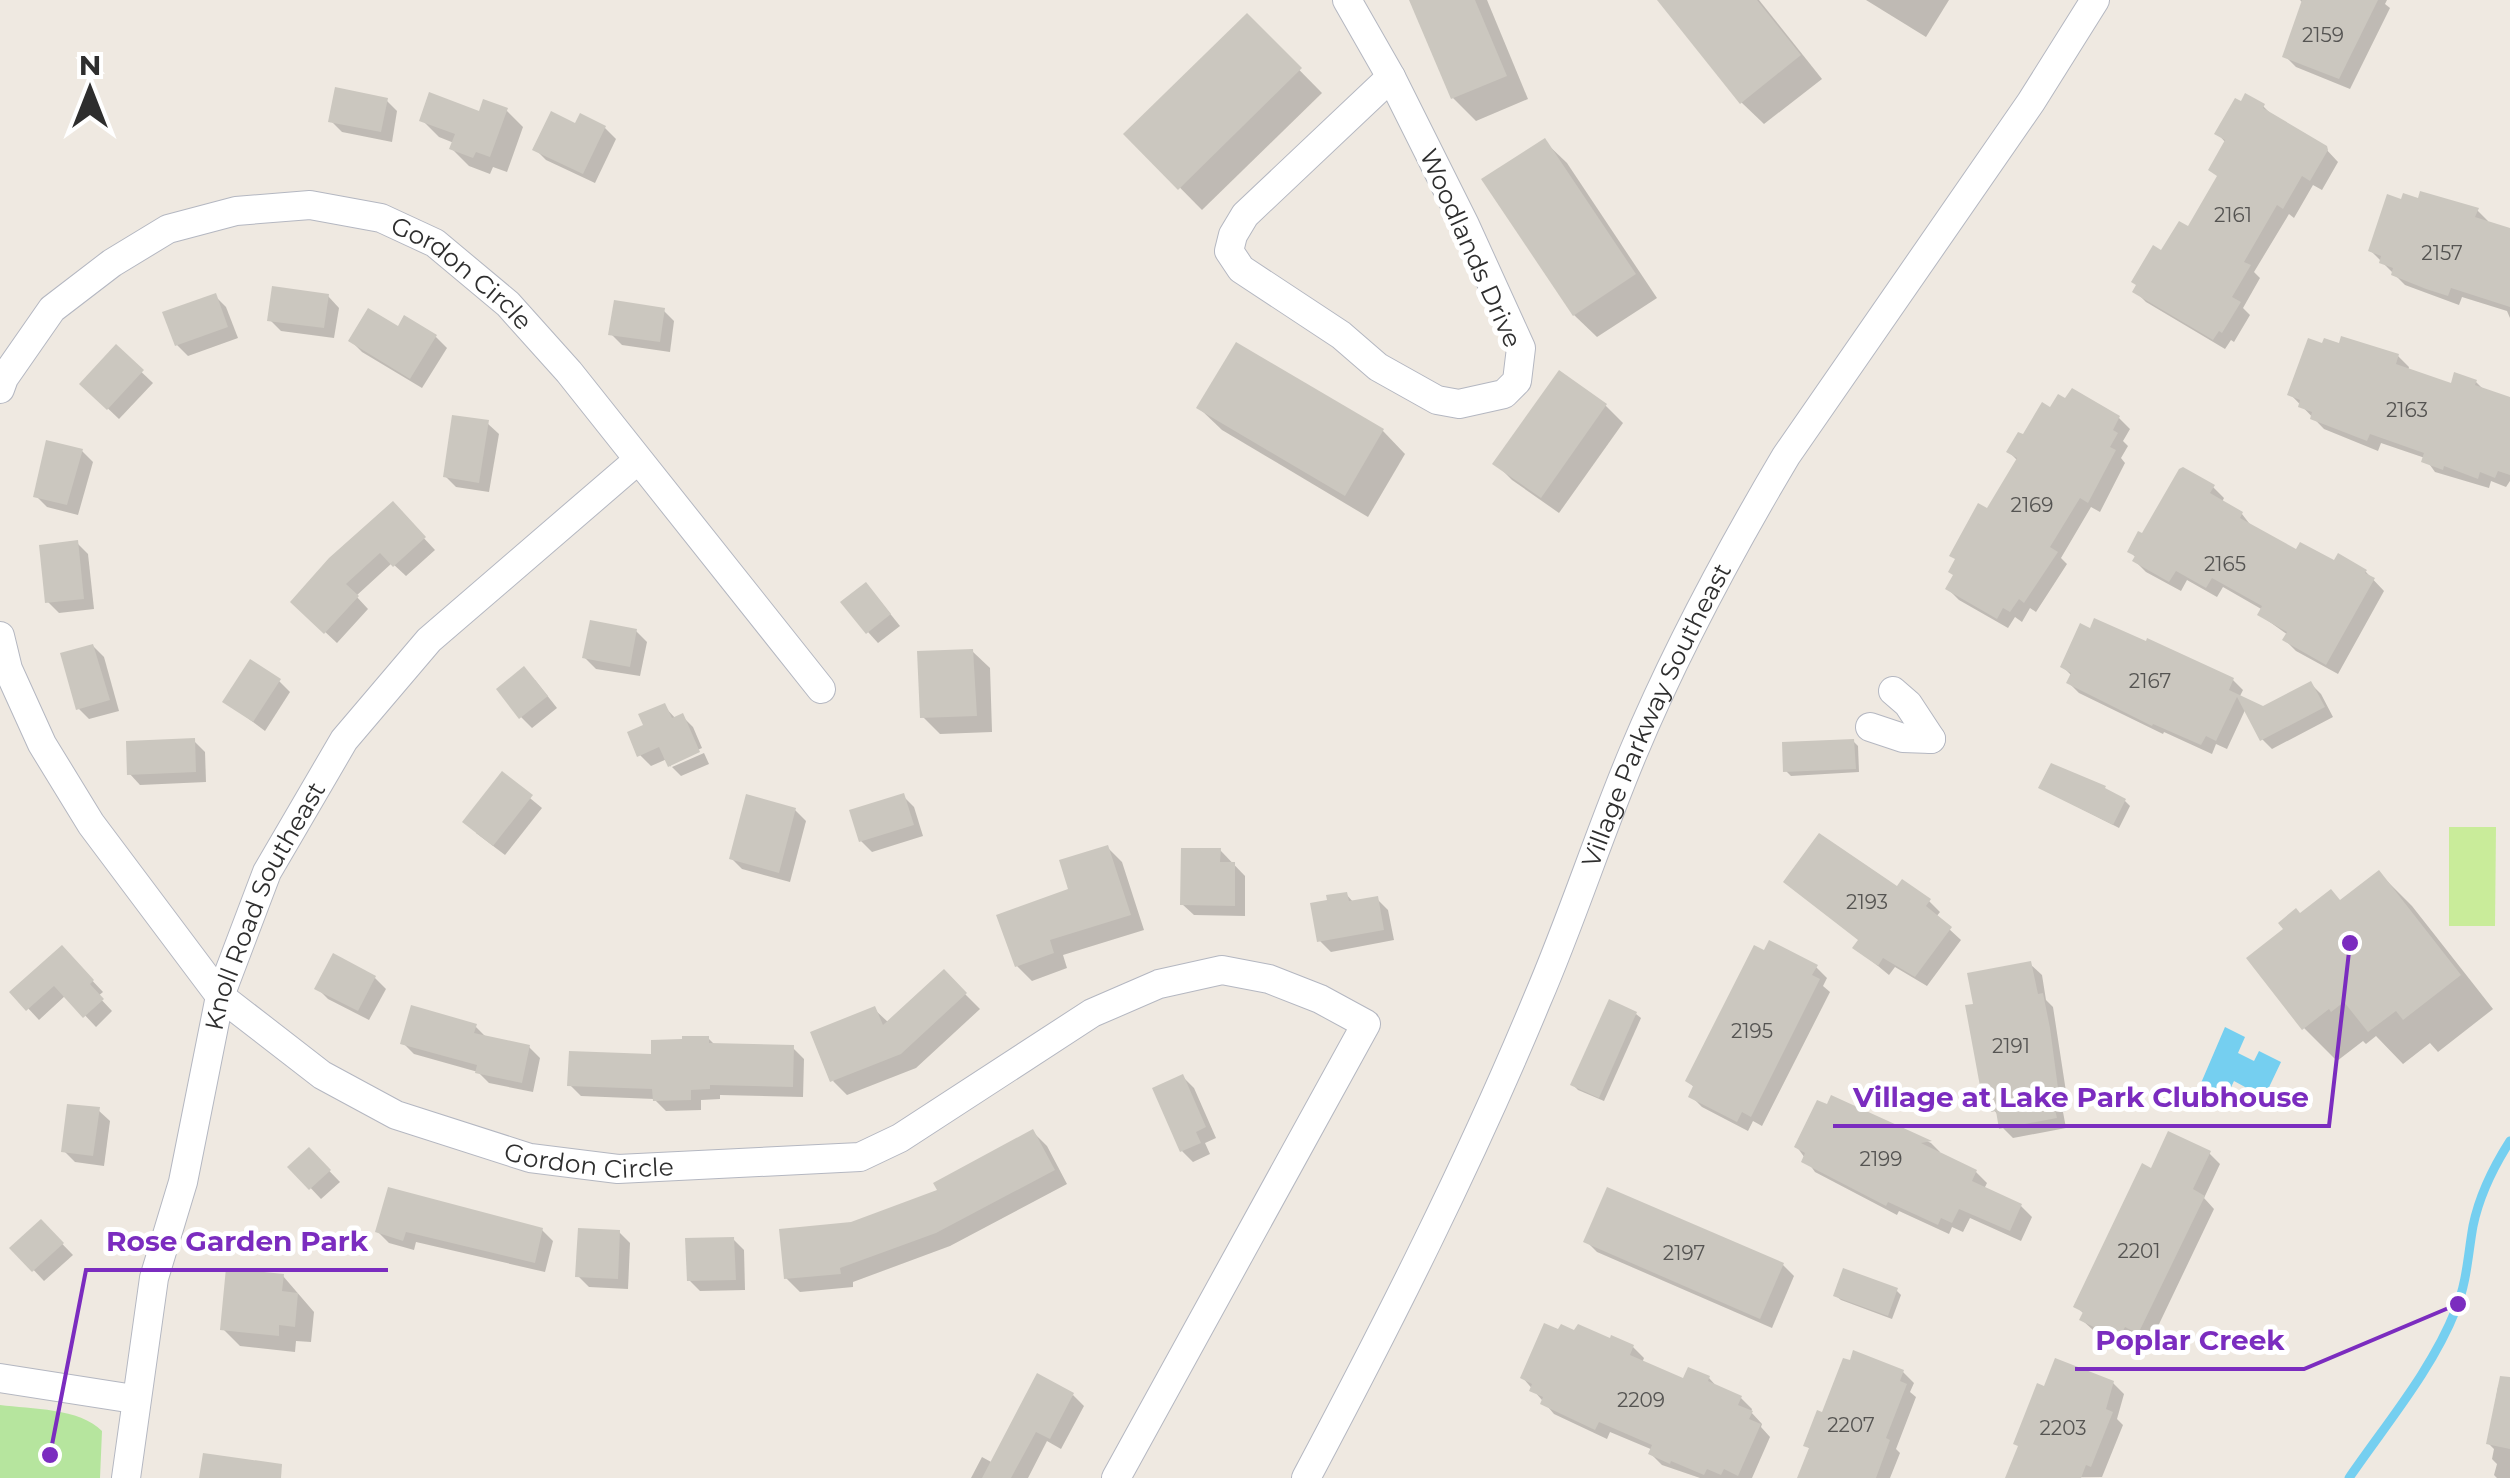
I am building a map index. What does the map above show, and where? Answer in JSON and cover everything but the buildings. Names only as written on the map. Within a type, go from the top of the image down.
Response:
[{"type":"street","name":"Woodlands Drive","points":[[1347,0],[1391,77],[1465,225],[1521,348],[1517,380],[1504,394],[1459,404],[1436,400],[1378,367],[1341,335],[1241,268],[1229,251],[1233,235],[1246,215],[1391,77]]},
{"type":"street","name":"Village Parkway Southeast","points":[[1306,1478],[1448,1202],[1539,996],[1632,756],[1666,679],[1751,514],[1786,456],[2031,102],[2095,0]]},
{"type":"street","name":"Gordon Circle","points":[[0,389],[52,308],[112,263],[168,229],[236,211],[310,205],[380,218],[435,244],[508,304],[569,372],[821,688]]},
{"type":"street","name":"Knoll Road Southeast","points":[[126,1478],[134,1398],[154,1278],[182,1182],[220,996],[267,872],[344,740],[430,640],[638,460]]},
{"type":"street","name":"Gordon Circle","points":[[0,636],[8,669],[42,744],[91,824],[220,996],[322,1075],[396,1115],[530,1158],[618,1169],[860,1157],[900,1138],[1092,1014],[1159,984],[1222,970],[1269,978],[1366,1024],[1116,1478]]},
{"type":"street","points":[[1908,704],[1931,739],[1904,738],[1882,710],[1908,704]]},
{"type":"street","points":[[0,1378],[134,1398]]},
{"type":"green space","points":[[2449,827],[2496,827],[2495,926],[2449,926]]},
{"type":"green space","points":[[0,1405],[54,1411],[93,1423],[102,1431],[100,1478],[0,1478]]},
{"type":"water","points":[[2225,1027],[2245,1037],[2238,1053],[2254,1061],[2259,1051],[2281,1062],[2262,1102],[2242,1093],[2245,1087],[2234,1081],[2224,1102],[2198,1090]]},
{"type":"waterway","points":[[2349,1478],[2446,1332],[2463,1289],[2479,1204],[2510,1141]]},
{"type":"place","name":"Village at Lake Park Clubhouse","points":[[2350,943]]},
{"type":"place","name":"Poplar Creek","points":[[2458,1304]]},
{"type":"place","name":"Rose Garden Park","points":[[50,1455]]}]
